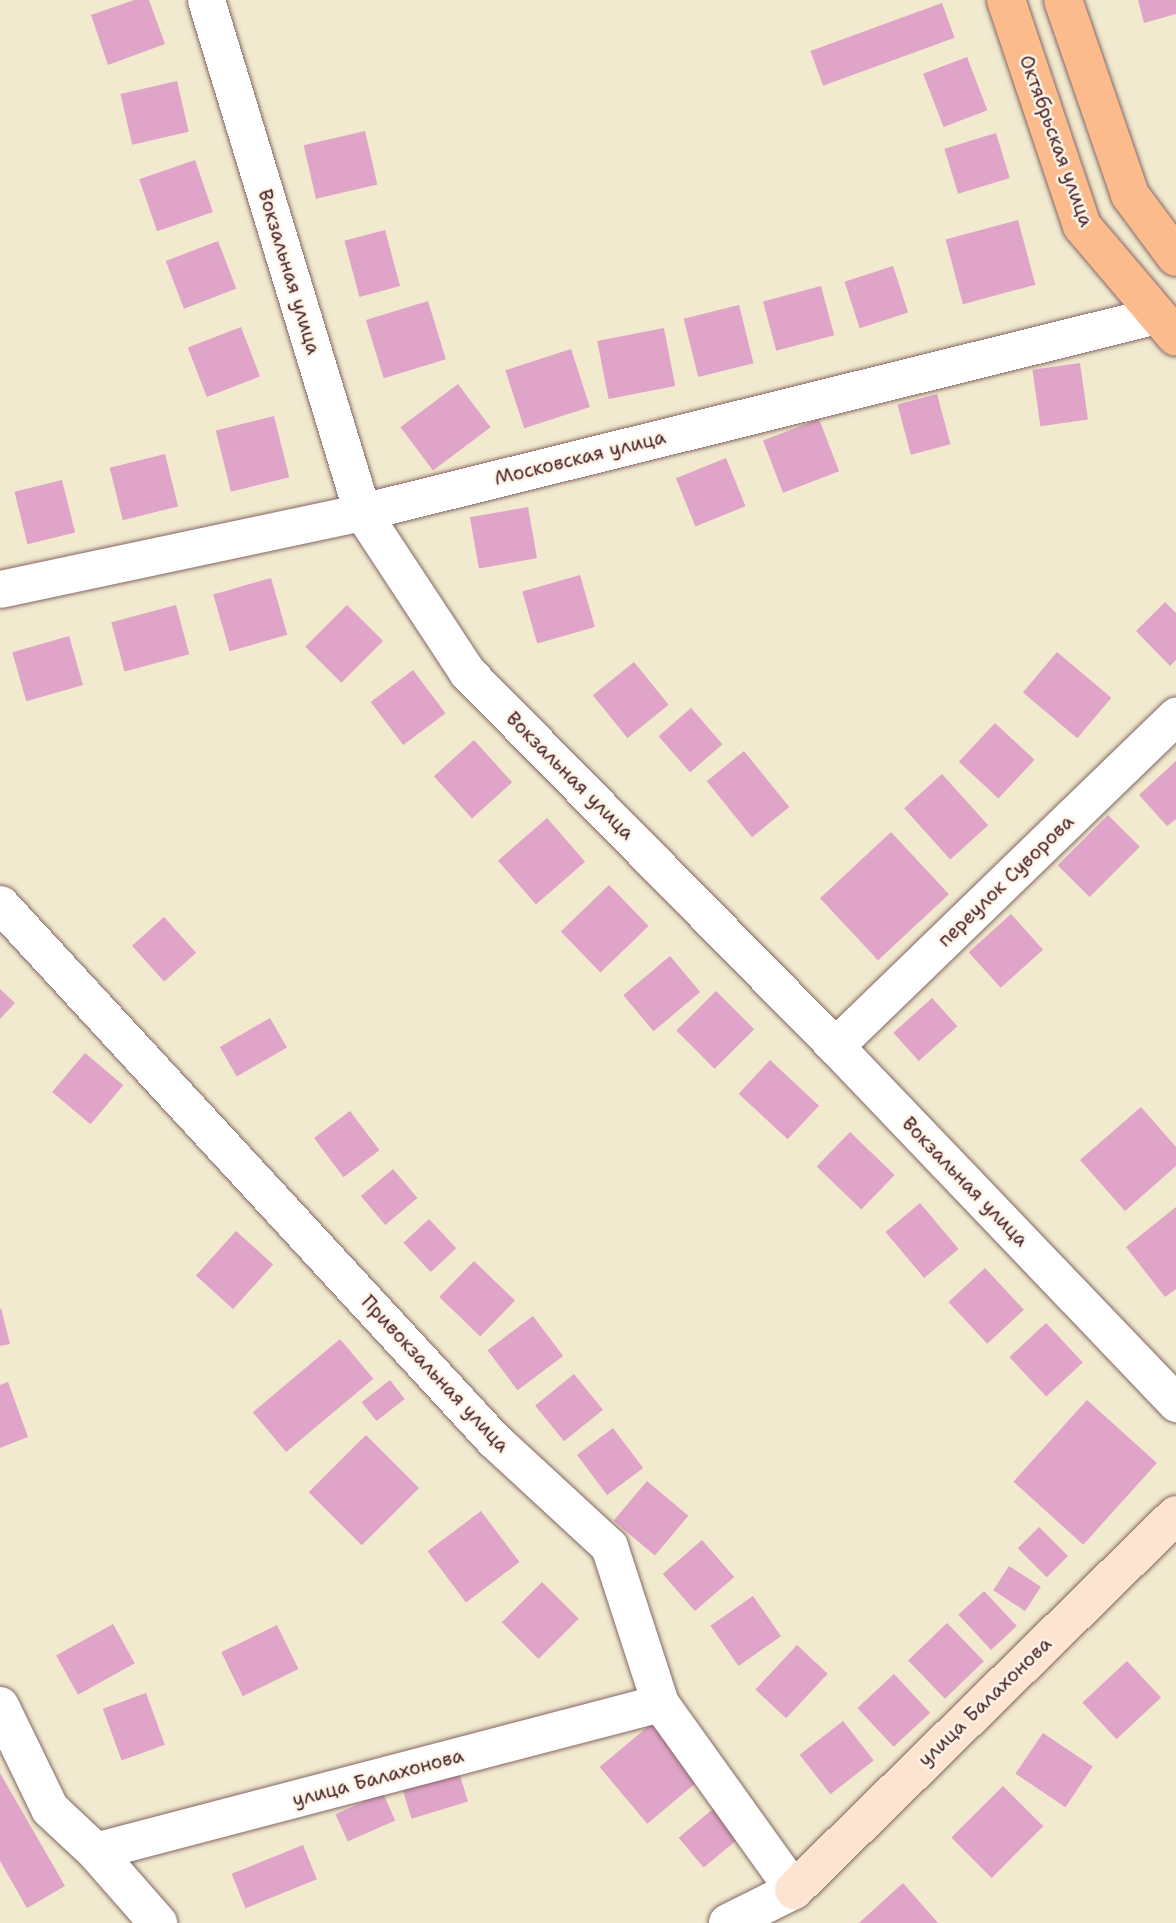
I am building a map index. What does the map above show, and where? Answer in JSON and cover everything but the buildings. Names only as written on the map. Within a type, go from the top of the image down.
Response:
[{"type":"main road","name":"Октябрьская улица","points":[[1006,0],[1082,226],[1167,326]]},
{"type":"main road","points":[[1063,0],[1130,195],[1176,257]]},
{"type":"main road","name":"улица Балахонова","points":[[788,1906],[1176,1515]]},
{"type":"street","name":"Вокзальная улица","points":[[206,0],[362,512],[467,672],[835,1046],[1176,1402]]},
{"type":"street","name":"Московская улица","points":[[0,589],[362,512],[1167,326]]},
{"type":"street","name":"переулок Суворова","points":[[835,1046],[1176,716]]},
{"type":"street","name":"Привокзальная улица","points":[[0,904],[494,1440],[609,1546],[660,1703],[788,1906]]},
{"type":"street","name":"улица Балахонова","points":[[96,1851],[660,1703]]},
{"type":"street","points":[[0,1706],[50,1809],[96,1851],[158,1923]]},
{"type":"street","name":"улица Балахонова","points":[[728,1923],[788,1906]]}]
